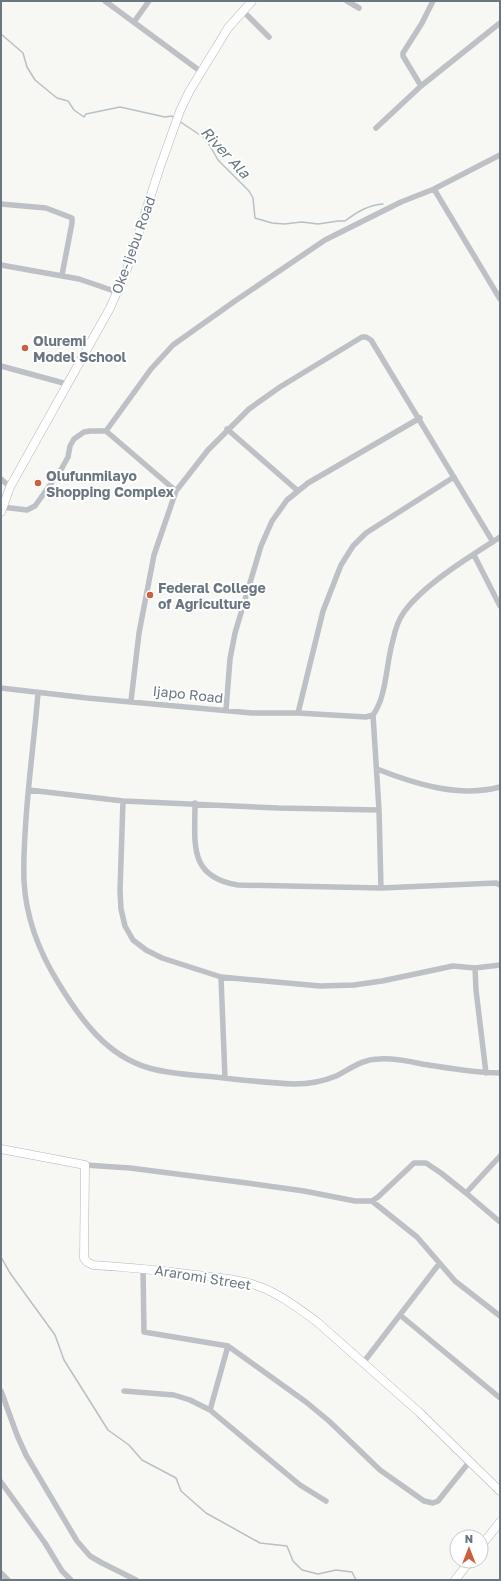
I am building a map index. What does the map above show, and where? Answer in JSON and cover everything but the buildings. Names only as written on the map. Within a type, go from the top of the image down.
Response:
[{"type":"street","points":[[105,1],[200,71]]},
{"type":"street","points":[[134,22],[149,1]]},
{"type":"street","name":"Oke-Ijebu Road","points":[[2,509],[10,487],[110,308],[126,272],[177,119],[189,92],[200,71],[228,28],[244,12],[252,1]]},
{"type":"street","points":[[347,1],[359,8]]},
{"type":"street","points":[[421,86],[403,56],[403,53],[422,23],[433,1]]},
{"type":"street","points":[[244,12],[269,37]]},
{"type":"street","points":[[376,128],[421,86],[500,23]]},
{"type":"street","points":[[106,431],[151,369],[179,341],[235,301],[325,240],[401,202],[434,189],[500,155]]},
{"type":"street","points":[[434,189],[500,299]]},
{"type":"street","points":[[1,204],[46,208],[72,218],[62,275]]},
{"type":"street","points":[[1,265],[62,275],[117,292]]},
{"type":"street","points":[[131,701],[139,633],[154,555],[176,491],[208,450],[227,429],[250,409],[280,387],[362,337],[366,336],[371,340],[420,418],[493,542]]},
{"type":"street","points":[[1,366],[67,384]]},
{"type":"street","points":[[226,710],[230,659],[235,633],[261,546],[272,520],[287,500],[308,483],[420,418]]},
{"type":"street","points":[[227,429],[298,491]]},
{"type":"street","points":[[2,509],[27,510],[35,506],[65,463],[74,439],[84,432],[106,431],[176,491]]},
{"type":"street","points":[[298,713],[323,611],[341,565],[353,546],[366,533],[454,477]]},
{"type":"street","points":[[1,479],[10,487]]},
{"type":"street","points":[[381,888],[379,810],[373,715],[380,704],[393,639],[404,612],[418,596],[436,581],[500,537]]},
{"type":"street","points":[[474,555],[500,606]]},
{"type":"street","name":"Ijapo Road","points":[[1,688],[38,693],[252,713],[298,713],[366,717],[373,715]]},
{"type":"street","points":[[38,693],[24,841],[24,881],[27,904],[31,924],[39,948],[70,1003],[102,1041],[130,1060],[148,1068],[168,1072],[256,1082],[307,1084],[322,1081],[336,1076],[359,1064],[378,1059],[396,1059],[486,1073],[500,1073]]},
{"type":"street","points":[[377,769],[407,781],[444,789],[486,791],[500,787]]},
{"type":"street","points":[[29,790],[123,801],[195,803],[278,808],[379,810]]},
{"type":"street","points":[[123,801],[120,891],[121,909],[125,926],[133,940],[152,953],[178,964],[221,977],[320,986],[354,985],[382,981],[453,966],[475,968],[500,965]]},
{"type":"street","points":[[195,803],[195,838],[198,856],[203,868],[210,876],[224,883],[238,885],[381,888],[496,883],[500,885]]},
{"type":"street","points":[[475,968],[476,990],[486,1073]]},
{"type":"street","points":[[221,977],[224,1078]]},
{"type":"street","points":[[1,1149],[86,1165],[159,1172],[304,1191],[355,1201],[372,1201],[414,1163],[420,1162],[426,1163],[466,1193],[500,1222]]},
{"type":"street","points":[[466,1193],[500,1156]]},
{"type":"street","name":"Araromi Street","points":[[86,1165],[84,1258],[93,1266],[143,1268],[222,1278],[261,1288],[297,1307],[316,1321],[420,1413],[500,1491]]},
{"type":"street","points":[[372,1201],[416,1237],[432,1253],[439,1264],[455,1281],[500,1316]]},
{"type":"street","points":[[363,1364],[439,1264]]},
{"type":"street","points":[[143,1268],[144,1332],[228,1346],[306,1402],[329,1421],[380,1470],[428,1503],[438,1501],[470,1461]]},
{"type":"street","points":[[400,1315],[500,1398]]},
{"type":"street","points":[[210,1410],[228,1346]]},
{"type":"street","points":[[1,1391],[26,1455],[77,1541],[90,1556],[136,1580]]},
{"type":"street","points":[[124,1391],[174,1395],[190,1400],[210,1410],[300,1485],[326,1501]]},
{"type":"street","points":[[1,1482],[45,1543],[62,1571],[71,1580]]},
{"type":"street","points":[[489,1536],[500,1522]]},
{"type":"street","points":[[455,1580],[464,1569]]},
{"type":"street","points":[[1,1573],[8,1580]]},
{"type":"waterway","name":"River Ala","points":[[1,34],[23,53],[27,67],[35,80],[57,98],[68,101],[74,110],[84,117],[86,114],[120,107],[165,117],[172,116],[174,118]]},
{"type":"waterway","name":"River Ala","points":[[179,121],[203,137],[218,160],[249,191],[253,198],[255,218],[272,223],[284,224],[302,222],[318,224],[345,221],[363,210],[372,206],[383,204]]},
{"type":"waterway","points":[[1,1257],[10,1273],[55,1335],[64,1360],[108,1430],[129,1445],[142,1460],[176,1478],[181,1491],[206,1513],[260,1543],[287,1546],[293,1561],[302,1570],[318,1574],[336,1570],[352,1572],[356,1580]]},
{"type":"place","name":"Oluremi Model School","points":[[25,348]]},
{"type":"place","name":"Olufunmilayo Shopping Complex","points":[[38,483]]},
{"type":"place","name":"Federal College of Agriculture","points":[[150,595]]}]
